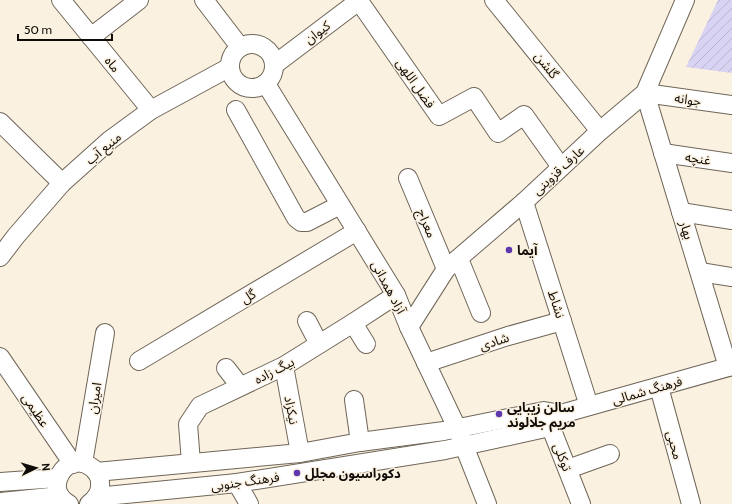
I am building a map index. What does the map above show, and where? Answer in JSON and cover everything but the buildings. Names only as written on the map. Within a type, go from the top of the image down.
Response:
[{"type":"street","name":"ماه","points":[[61,0],[151,110]]},
{"type":"street","points":[[91,37],[139,0]]},
{"type":"street","points":[[204,0],[240,47]]},
{"type":"street","name":"کیوان","points":[[274,65],[360,0]]},
{"type":"street","name":"فضل اللهی","points":[[360,0],[439,116],[474,97],[498,133],[524,115],[561,167]]},
{"type":"street","name":"گلشن","points":[[494,0],[600,131]]},
{"type":"street","name":"عارف قزوینی","points":[[409,327],[452,264],[524,202],[600,131],[645,93],[686,0]]},
{"type":"street","points":[[255,44],[268,51],[272,57],[274,65],[273,72],[266,84],[253,88],[246,88],[240,85],[231,74],[230,67],[232,56],[240,47],[255,44]]},
{"type":"street","name":"منبع آب","points":[[0,257],[16,236],[62,183],[110,140],[151,110],[230,67]]},
{"type":"street","name":"آزاد همدانی","points":[[266,84],[396,294],[409,327],[457,428],[487,504]]},
{"type":"street","name":"جوانه","points":[[645,93],[732,105]]},
{"type":"street","name":"بهار","points":[[645,93],[730,367]]},
{"type":"street","points":[[236,110],[296,218],[301,222],[307,222],[340,205]]},
{"type":"street","points":[[0,122],[62,183]]},
{"type":"street","name":"غنچه","points":[[663,153],[732,163]]},
{"type":"street","name":"معراج","points":[[408,178],[452,264],[481,313]]},
{"type":"street","name":"نشاط","points":[[524,202],[589,406]]},
{"type":"street","points":[[681,212],[732,220]]},
{"type":"street","name":"گل","points":[[139,361],[357,231]]},
{"type":"street","points":[[700,272],[732,277]]},
{"type":"street","name":"بیگ زاده","points":[[191,463],[188,424],[200,406],[284,366],[396,294]]},
{"type":"street","points":[[307,321],[319,344]]},
{"type":"street","name":"شادی","points":[[426,363],[508,336],[562,321]]},
{"type":"street","points":[[353,323],[366,344]]},
{"type":"street","name":"امیران","points":[[84,466],[105,333]]},
{"type":"street","name":"عظیمی","points":[[0,357],[84,466]]},
{"type":"street","name":"نیکزاد","points":[[284,366],[300,453]]},
{"type":"street","name":"فرهنگ شمالی","points":[[464,447],[552,417],[730,367]]},
{"type":"street","points":[[226,368],[240,386]]},
{"type":"street","name":"محبی","points":[[659,387],[691,504]]},
{"type":"street","points":[[354,400],[360,442]]},
{"type":"street","name":"فرهنگ شمالی","points":[[457,428],[552,417]]},
{"type":"street","name":"توکلی","points":[[552,417],[568,469],[581,504]]},
{"type":"street","name":"فرهنگ جنوبی","points":[[84,466],[191,463],[300,453],[360,442],[457,428]]},
{"type":"street","name":"فرهنگ جنوبی","points":[[93,501],[139,499],[464,447]]},
{"type":"street","points":[[568,469],[610,454]]},
{"type":"street","points":[[65,500],[58,490],[58,478],[61,472],[66,467],[84,466],[100,485],[99,491],[93,501]]},
{"type":"street","points":[[0,482],[58,478]]},
{"type":"street","points":[[237,483],[249,504]]},
{"type":"street","points":[[0,502],[65,500]]},
{"type":"shaded area","points":[[718,0],[732,0],[732,73],[686,67]]},
{"type":"place","name":"آيما","points":[[509,250]]},
{"type":"place","name":"سالن زیبایی مریم جلالوند","points":[[499,414]]},
{"type":"place","name":"دکوراسیون مجلل","points":[[297,473]]}]
